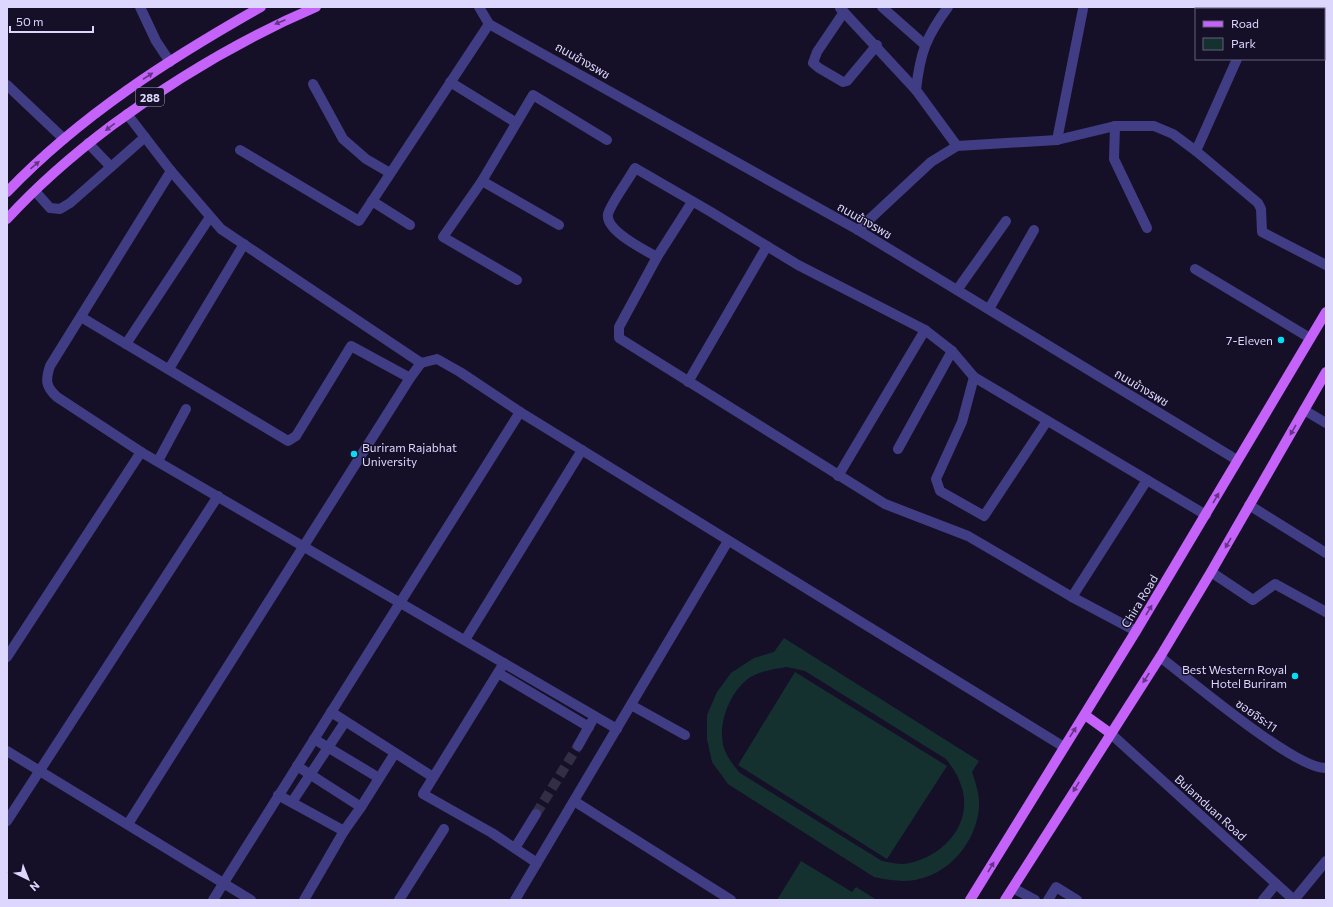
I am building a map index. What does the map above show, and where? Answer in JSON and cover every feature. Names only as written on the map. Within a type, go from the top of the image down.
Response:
[{"type":"main road","name":"288","points":[[7,192],[27,171],[93,114],[195,44],[261,7]]},
{"type":"main road","name":"288","points":[[7,220],[35,191],[88,143],[127,114],[208,60],[266,28],[316,7]]},
{"type":"main road","name":"Chira Road","points":[[970,900],[1136,631],[1326,312]]},
{"type":"main road","points":[[1005,900],[1160,656],[1211,572],[1326,372]]},
{"type":"main road","points":[[1085,715],[1110,733]]},
{"type":"street","points":[[140,7],[156,41],[170,62]]},
{"type":"street","points":[[240,150],[358,222],[489,24],[479,7]]},
{"type":"street","points":[[882,7],[925,45]]},
{"type":"street","points":[[916,90],[919,63],[925,45],[932,28],[948,7]]},
{"type":"street","points":[[877,45],[847,81],[843,82],[838,80],[814,63],[816,52],[842,9],[877,45],[916,90],[957,146]]},
{"type":"street","points":[[1057,140],[1083,10]]},
{"type":"street","name":"ถนนข้างรพช","points":[[489,24],[858,230],[1237,460]]},
{"type":"street","points":[[1196,151],[1236,60]]},
{"type":"street","points":[[450,82],[515,122]]},
{"type":"street","points":[[313,84],[343,139],[366,159],[390,173]]},
{"type":"street","points":[[7,85],[64,139]]},
{"type":"street","points":[[517,280],[443,237],[482,181],[515,122],[533,95],[607,140]]},
{"type":"street","points":[[127,114],[171,171],[221,229],[421,363]]},
{"type":"street","points":[[1115,126],[1114,159],[1147,228]]},
{"type":"street","points":[[858,230],[931,162],[957,146],[1057,140],[1115,126],[1154,126],[1173,134],[1196,151],[1260,205],[1262,232],[1326,265]]},
{"type":"street","points":[[35,191],[50,208],[60,209],[70,203],[145,137]]},
{"type":"street","points":[[88,143],[111,167]]},
{"type":"street","points":[[657,257],[625,238],[615,230],[608,219],[608,214],[635,168],[798,265],[925,330],[952,351],[974,377],[1206,515]]},
{"type":"street","points":[[171,171],[50,366],[46,379],[48,389],[57,397],[141,452],[617,728]]},
{"type":"street","points":[[482,181],[559,225]]},
{"type":"street","points":[[372,201],[410,225]]},
{"type":"street","points":[[692,202],[657,257],[619,328],[619,338],[885,504],[968,536],[1072,597],[1136,631]]},
{"type":"street","points":[[126,344],[210,217]]},
{"type":"street","points":[[957,290],[1006,221]]},
{"type":"street","points":[[988,309],[1034,230]]},
{"type":"street","points":[[169,369],[244,244]]},
{"type":"street","points":[[688,382],[767,246]]},
{"type":"street","points":[[1195,269],[1310,338]]},
{"type":"street","points":[[80,317],[288,441],[293,440],[296,436],[351,346],[410,378]]},
{"type":"street","points":[[838,476],[925,330]]},
{"type":"street","points":[[898,449],[952,351]]},
{"type":"street","points":[[128,824],[410,378],[421,363],[437,359],[460,372],[520,412],[1064,747]]},
{"type":"street","points":[[974,377],[962,422],[936,479],[940,491],[984,516],[1047,421]]},
{"type":"street","points":[[158,461],[186,409]]},
{"type":"street","points":[[1304,410],[1326,423]]},
{"type":"street","points":[[213,900],[520,412]]},
{"type":"street","points":[[464,640],[582,450]]},
{"type":"street","points":[[7,657],[141,452]]},
{"type":"street","points":[[1072,597],[1147,480]]},
{"type":"street","points":[[7,821],[218,496]]},
{"type":"street","points":[[1250,505],[1326,553]]},
{"type":"street","points":[[515,900],[728,540]]},
{"type":"street","points":[[1211,572],[1253,600],[1275,584],[1326,612]]},
{"type":"street","name":"ซอยจิระ11","points":[[1160,656],[1254,730],[1314,766],[1326,768]]},
{"type":"street","points":[[504,663],[423,794],[492,833],[537,863]]},
{"type":"street","points":[[498,673],[589,727]]},
{"type":"street","points":[[631,705],[685,735]]},
{"type":"street","points":[[331,712],[433,778]]},
{"type":"street","points":[[578,746],[595,716]]},
{"type":"street","points":[[292,802],[345,722]]},
{"type":"street","name":"Bulamduan Road","points":[[1110,733],[1294,900]]},
{"type":"street","points":[[314,739],[379,778]]},
{"type":"street","points":[[7,751],[251,900]]},
{"type":"street","points":[[304,900],[344,831],[362,807],[395,753]]},
{"type":"street","points":[[297,766],[362,807]]},
{"type":"street","points":[[278,795],[344,831]]},
{"type":"street","points":[[574,801],[731,900]]},
{"type":"street","points":[[515,848],[536,814]]},
{"type":"street","points":[[399,900],[444,829]]},
{"type":"street","points":[[1294,900],[1326,861]]},
{"type":"street","points":[[1263,900],[1276,884]]},
{"type":"street","points":[[1048,900],[1056,887],[1077,900]]},
{"type":"street","points":[[1013,888],[1035,900]]},
{"type":"green space","points":[[784,638],[979,761],[972,772],[979,799],[977,820],[967,843],[951,862],[941,870],[919,879],[896,881],[874,877],[728,784],[712,762],[707,739],[707,715],[717,692],[731,673],[754,658],[774,652]],"holes":[[[787,667],[805,671],[946,759],[960,783],[963,792],[964,806],[962,818],[957,830],[939,849],[928,856],[903,864],[882,861],[740,773],[733,764],[723,746],[723,724],[729,703],[741,685],[749,678],[762,672]]]},
{"type":"green space","points":[[795,672],[947,766],[887,859],[738,765]]},
{"type":"green space","points":[[801,861],[852,892],[856,887],[877,900],[777,900]]},
{"type":"tunnel","points":[[536,814],[578,746]]},
{"type":"place","name":"7-Eleven","points":[[1281,340]]},
{"type":"place","name":"Buriram Rajabhat University","points":[[354,454]]},
{"type":"place","name":"Best Western Royal Hotel Buriram","points":[[1295,676]]}]
